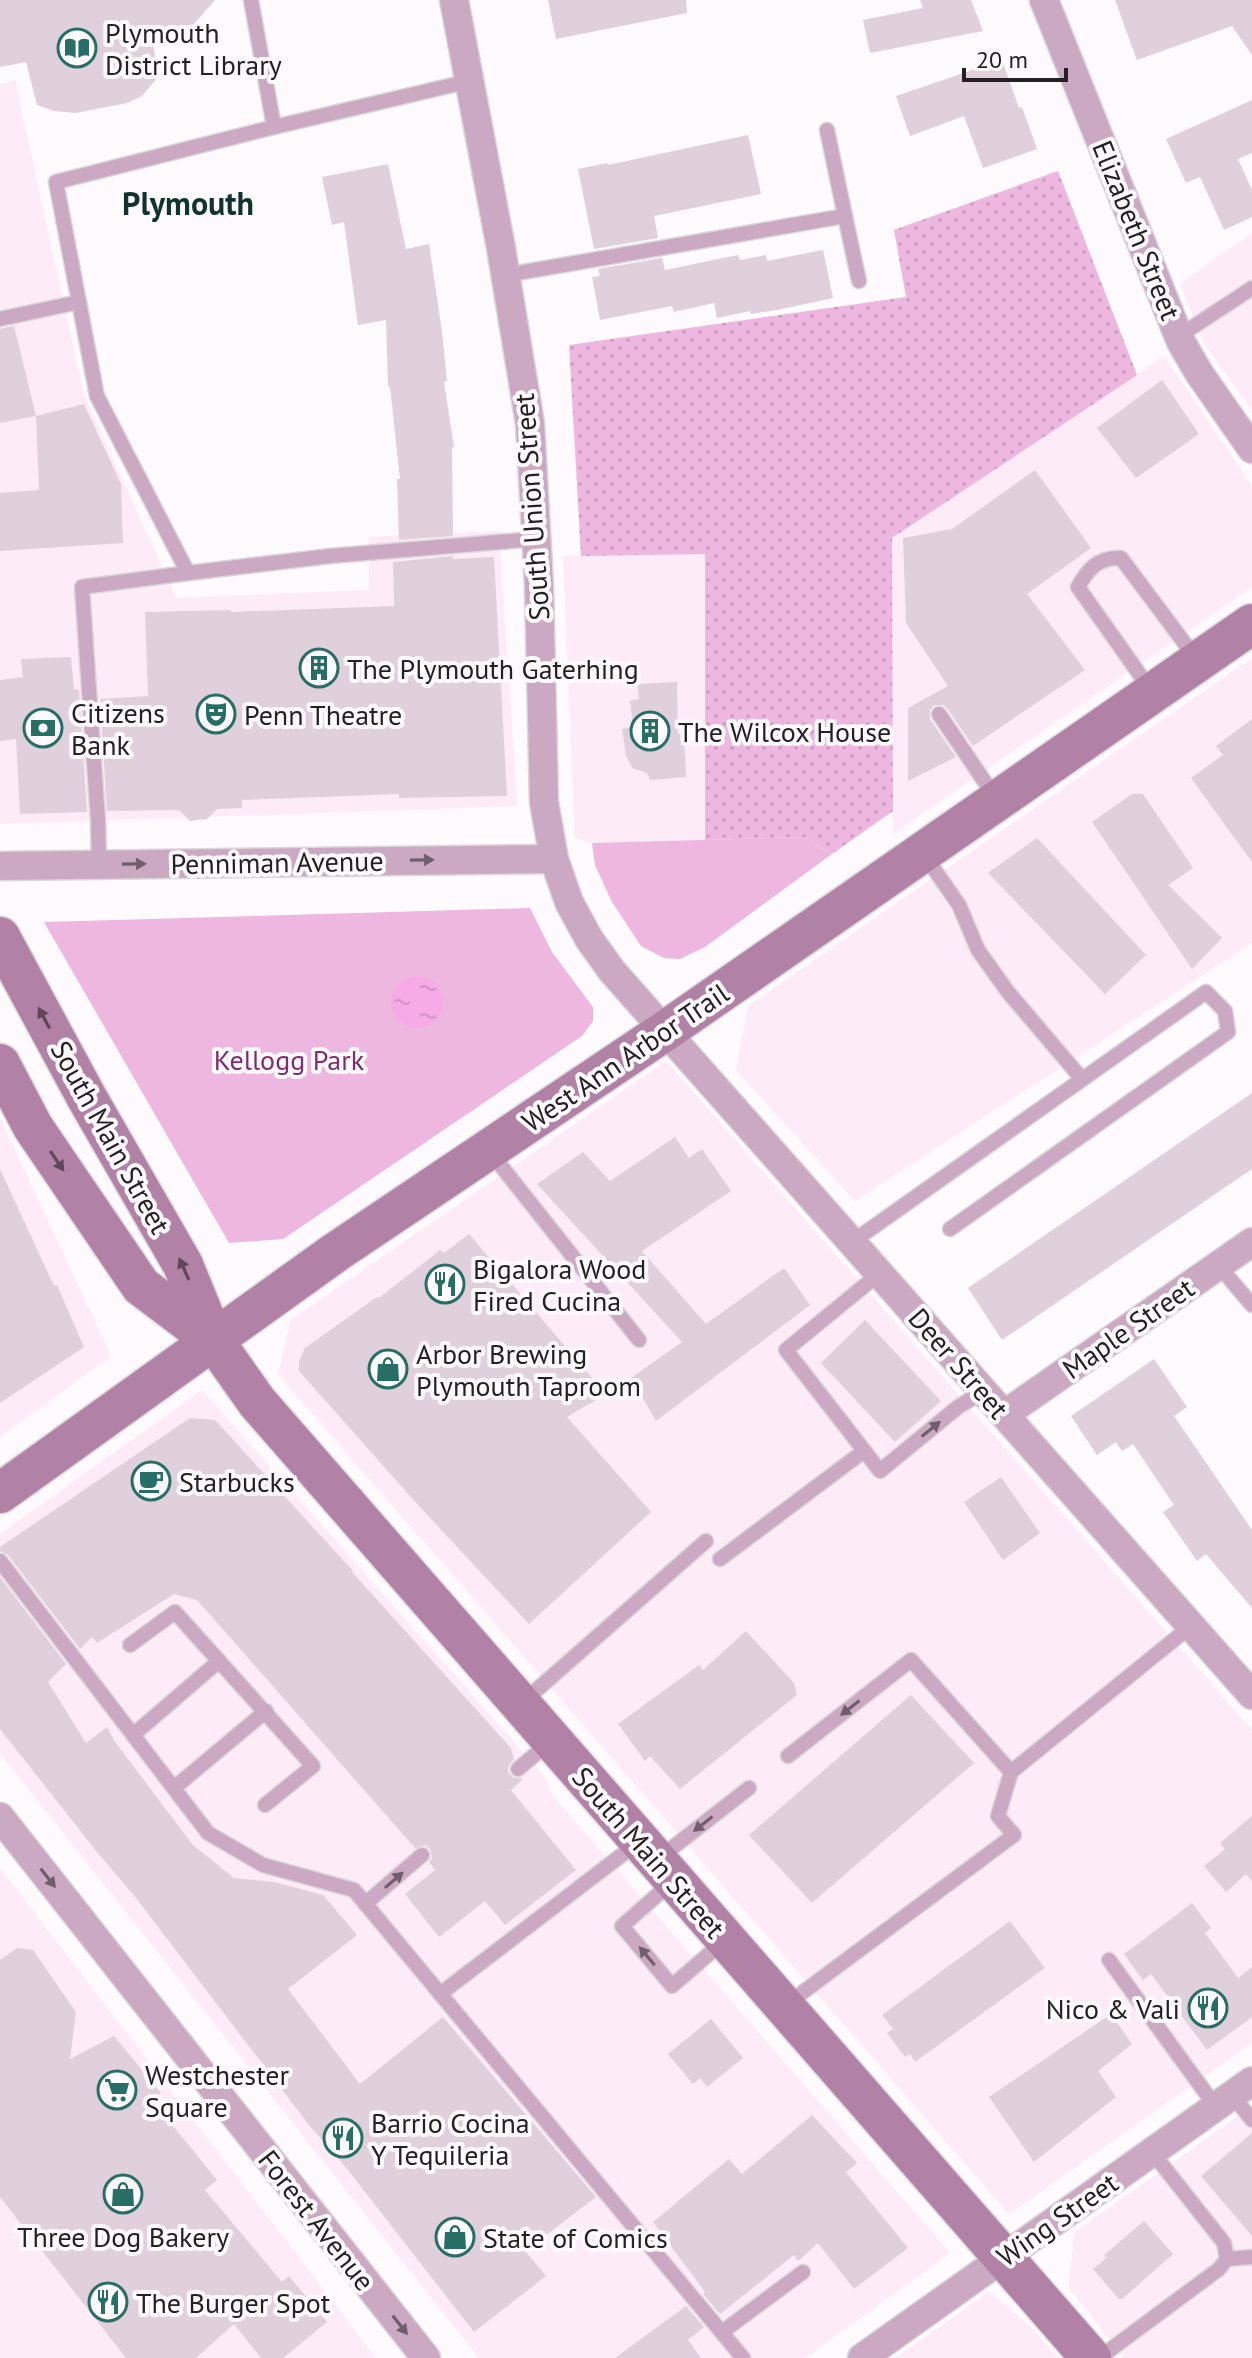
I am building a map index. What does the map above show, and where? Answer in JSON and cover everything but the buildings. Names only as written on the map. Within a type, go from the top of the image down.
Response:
[{"type":"main road","name":"West Ann Arbor Trail","points":[[0,1493],[336,1252],[665,1031],[1252,624]]},
{"type":"main road","name":"South Main Street","points":[[0,937],[87,1098],[183,1265],[214,1341],[257,1402],[1091,2358]]},
{"type":"main road","name":"South Main Street","points":[[0,1064],[33,1127],[141,1286],[214,1341]]},
{"type":"street","name":"South Union Street","points":[[454,0],[506,275],[530,424],[544,802],[554,859],[569,902],[589,939],[612,971],[665,1031]]},
{"type":"street","name":"Elizabeth Street","points":[[1044,0],[1179,336],[1199,373],[1252,449]]},
{"type":"street","name":"Penniman Avenue","points":[[0,866],[554,859]]},
{"type":"street","name":"Deer Street","points":[[665,1031],[1252,1695]]},
{"type":"street","name":"Maple Street","points":[[1005,1414],[1252,1242]]},
{"type":"street","name":"Forest Avenue","points":[[0,1817],[426,2358]]},
{"type":"street","name":"Wing Street","points":[[862,2358],[1233,2094]]},
{"type":"lane","points":[[251,0],[274,127]]},
{"type":"lane","points":[[188,573],[97,396],[56,182],[470,81]]},
{"type":"lane","points":[[827,130],[859,281]]},
{"type":"lane","points":[[506,275],[845,216]]},
{"type":"lane","points":[[1179,336],[1252,288]]},
{"type":"lane","points":[[0,319],[79,302]]},
{"type":"lane","points":[[99,864],[82,587],[330,556],[536,539]]},
{"type":"lane","points":[[1153,693],[1078,587],[1087,570],[1110,557],[1121,558],[1198,662]]},
{"type":"lane","points":[[939,714],[997,801]]},
{"type":"lane","points":[[923,852],[959,905],[978,950],[1008,992],[1082,1079]]},
{"type":"lane","points":[[852,1242],[1206,992],[1225,1011],[1228,1032],[950,1229]]},
{"type":"lane","points":[[488,1150],[639,1340]]},
{"type":"lane","points":[[1218,1265],[1252,1305]]},
{"type":"lane","points":[[880,1273],[786,1350],[880,1471],[958,1407],[984,1391]]},
{"type":"lane","points":[[720,1559],[864,1451]]},
{"type":"lane","points":[[520,1704],[706,1541]]},
{"type":"lane","points":[[0,1561],[208,1833],[263,1865],[354,1890],[743,2358]]},
{"type":"lane","points":[[130,1645],[175,1612],[313,1766],[265,1805]]},
{"type":"lane","points":[[784,2006],[1014,1835],[998,1816],[1011,1772],[1191,1626]]},
{"type":"lane","points":[[788,1756],[911,1660],[1011,1772]]},
{"type":"lane","points":[[133,1735],[219,1661]]},
{"type":"lane","points":[[174,1788],[266,1711]]},
{"type":"lane","points":[[518,1769],[552,1740]]},
{"type":"lane","points":[[440,1994],[657,1861],[749,1788]]},
{"type":"lane","points":[[365,1904],[422,1855]]},
{"type":"lane","points":[[657,1861],[622,1926],[672,1986],[726,1939]]},
{"type":"lane","points":[[1109,1960],[1233,2094],[1252,2120]]},
{"type":"lane","points":[[1152,2152],[1224,2243],[1227,2259]]},
{"type":"lane","points":[[1099,2358],[1219,2269],[1227,2259],[1252,2257]]},
{"type":"lane","points":[[722,2332],[803,2272]]},
{"type":"shaded area","points":[[15,80],[83,392],[176,598],[369,590],[369,537],[499,531],[517,806],[0,824],[0,84]]},
{"type":"shaded area","points":[[1252,233],[1252,410],[1204,343],[1180,284]]},
{"type":"shaded area","points":[[1164,356],[1252,486],[1252,587],[893,834],[892,538]]},
{"type":"shaded area","points":[[705,554],[705,840],[592,843],[575,838],[563,556]]},
{"type":"shaded area","points":[[1252,658],[1252,943],[855,1201],[736,1070],[748,1006]]},
{"type":"shaded area","points":[[666,1061],[1252,1730],[1252,2043],[1009,2214],[278,1374],[291,1320]]},
{"type":"shaded area","points":[[0,1118],[111,1356],[0,1437]]},
{"type":"shaded area","points":[[202,1390],[543,1775],[553,1796],[950,2253],[805,2358],[479,2358],[0,1753],[0,1534]]},
{"type":"shaded area","points":[[0,1868],[376,2358],[0,2358]]},
{"type":"shaded area","points":[[1252,2106],[1252,2358],[1124,2358],[1069,2287],[1074,2233]]},
{"type":"shaded area","points":[[989,2292],[1032,2328],[1058,2358],[895,2358]]},
{"type":"green space","points":[[1058,171],[1137,375],[892,538],[893,811],[832,854],[804,837],[705,840],[705,554],[581,556],[569,345],[906,297],[894,230]]},
{"type":"green space","points":[[804,837],[832,854],[705,947],[680,959],[664,958],[641,946],[612,902],[595,865],[592,843]]},
{"type":"green space","name":"Kellogg Park","points":[[530,908],[552,952],[593,1007],[593,1021],[582,1036],[283,1239],[229,1243],[44,922]]},
{"type":"water","points":[[417,976],[435,984],[443,1002],[435,1020],[417,1028],[399,1020],[391,1002],[399,984]]},
{"type":"place","name":"Plymouth District Library","points":[[77,48]]},
{"type":"place","name":"The Plymouth Gaterhing","points":[[319,668]]},
{"type":"place","name":"Penn Theatre","points":[[216,714]]},
{"type":"place","name":"Citizens Bank","points":[[43,728]]},
{"type":"place","name":"The Wilcox House","points":[[650,731]]},
{"type":"place","name":"Bigalora Wood Fired Cucina","points":[[445,1284]]},
{"type":"place","name":"Arbor Brewing Plymouth Taproom","points":[[388,1369]]},
{"type":"place","name":"Starbucks","points":[[151,1481]]},
{"type":"place","name":"Nico & Vali","points":[[1208,2008]]},
{"type":"place","name":"Westchester Square","points":[[117,2090]]},
{"type":"place","name":"Barrio Cocina Y Tequileria","points":[[343,2138]]},
{"type":"place","name":"Three Dog Bakery","points":[[123,2194]]},
{"type":"place","name":"State of Comics","points":[[455,2237]]},
{"type":"place","name":"The Burger Spot","points":[[108,2302]]},
{"type":"district","name":"Plymouth","points":[[188,203]]}]
